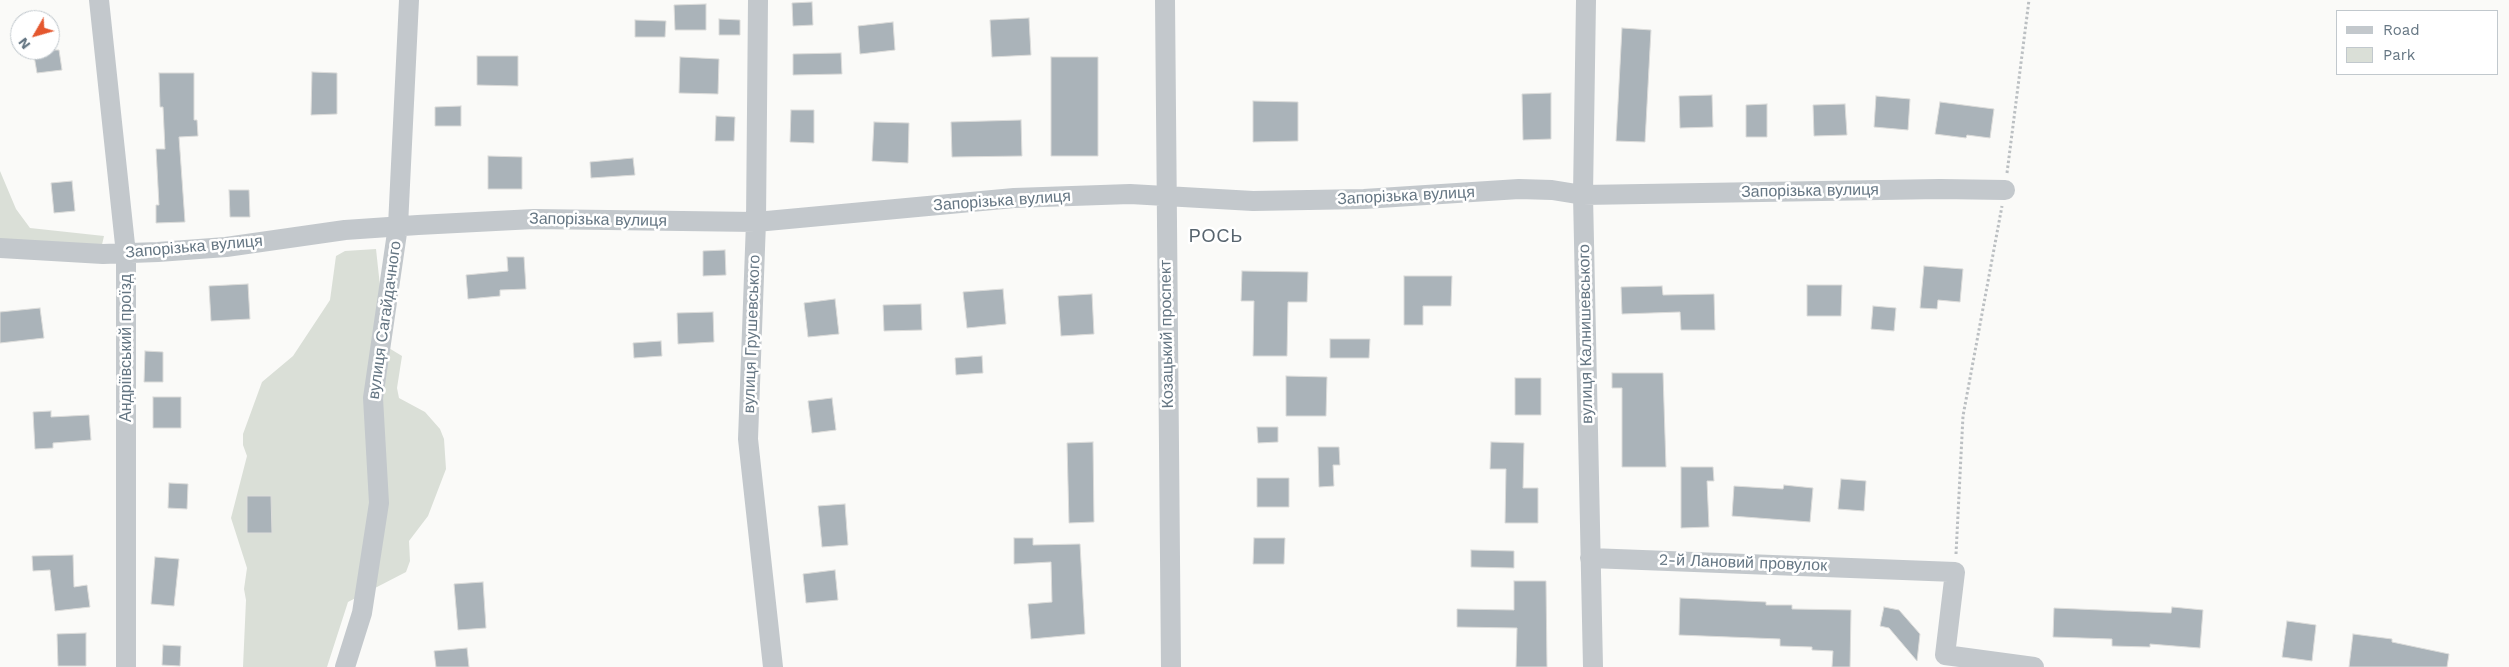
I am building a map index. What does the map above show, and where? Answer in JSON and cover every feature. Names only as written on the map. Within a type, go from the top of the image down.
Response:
[{"type":"street","name":"Андріївський проїзд","points":[[99,0],[126,254],[126,667]]},
{"type":"street","name":"вулиця Сагайдачного","points":[[345,667],[362,613],[379,503],[373,398],[398,226],[409,0]]},
{"type":"street","name":"вулиця Грушевського","points":[[758,0],[756,222],[748,439],[773,667]]},
{"type":"street","name":"Козацький проспект","points":[[1165,0],[1171,667]]},
{"type":"street","name":"вулиця Калнишевського","points":[[1586,0],[1583,195],[1593,667]]},
{"type":"street","name":"Запорізька вулиця","points":[[0,248],[126,254],[226,247],[294,236],[398,226],[534,219],[756,222],[1014,198],[1130,194],[1254,201],[1364,200],[1519,189],[1552,190],[1583,195],[1940,189],[2005,190]]},
{"type":"street","name":"2-й Лановий провулок","points":[[1590,558],[1895,568],[1955,572]]},
{"type":"street","points":[[1955,572],[1945,655],[2034,667]]},
{"type":"path","points":[[1955,572],[1963,416],[2005,190],[2030,0]]},
{"type":"green space","points":[[0,171],[16,209],[30,228],[104,236],[101,249],[0,254]]},
{"type":"green space","points":[[376,249],[380,286],[374,339],[402,356],[397,388],[399,398],[425,412],[440,429],[444,439],[446,469],[428,516],[409,541],[410,561],[406,572],[348,602],[327,667],[243,667],[246,600],[244,589],[247,568],[231,518],[247,456],[243,445],[243,434],[262,382],[293,356],[330,300],[336,256],[345,251]]},
{"type":"building","points":[[812,2],[813,25],[793,26],[792,3]]},
{"type":"building","points":[[706,4],[706,30],[675,30],[674,5]]},
{"type":"building","points":[[1029,18],[1031,55],[992,57],[990,20]]},
{"type":"building","points":[[719,19],[740,20],[740,35],[719,35]]},
{"type":"building","points":[[635,20],[666,21],[665,37],[635,37]]},
{"type":"building","points":[[893,22],[895,50],[860,54],[858,26]]},
{"type":"building","points":[[1622,28],[1651,30],[1645,142],[1616,141]]},
{"type":"building","points":[[841,53],[842,74],[793,75],[793,54]]},
{"type":"building","points":[[477,56],[518,56],[518,86],[477,85]]},
{"type":"building","points":[[60,57],[62,70],[37,73],[35,60],[60,60]]},
{"type":"building","points":[[680,57],[719,59],[718,94],[679,93]]},
{"type":"building","points":[[1051,57],[1098,57],[1098,156],[1051,156]]},
{"type":"building","points":[[312,72],[337,73],[337,114],[311,115]]},
{"type":"building","points":[[159,73],[194,73],[194,120],[197,120],[198,136],[179,137],[185,222],[156,223],[156,205],[159,205],[156,149],[165,149],[163,107],[160,107]]},
{"type":"building","points":[[1551,93],[1551,139],[1523,140],[1522,94]]},
{"type":"building","points":[[1712,95],[1713,127],[1680,128],[1679,96]]},
{"type":"building","points":[[1876,96],[1910,99],[1908,130],[1874,127]]},
{"type":"building","points":[[1253,101],[1298,102],[1298,141],[1253,142]]},
{"type":"building","points":[[1940,102],[1994,109],[1990,138],[1967,135],[1966,138],[1935,134]]},
{"type":"building","points":[[1767,104],[1767,137],[1746,137],[1746,105]]},
{"type":"building","points":[[1845,104],[1847,135],[1814,136],[1813,105]]},
{"type":"building","points":[[461,106],[461,126],[435,126],[435,107]]},
{"type":"building","points":[[791,110],[814,110],[814,143],[790,142]]},
{"type":"building","points":[[716,116],[735,117],[734,141],[715,141]]},
{"type":"building","points":[[1021,120],[1022,156],[952,157],[951,122]]},
{"type":"building","points":[[874,122],[909,123],[908,163],[872,161]]},
{"type":"building","points":[[488,156],[522,157],[522,189],[488,189]]},
{"type":"building","points":[[633,158],[635,175],[591,178],[590,162]]},
{"type":"building","points":[[72,181],[75,211],[54,213],[51,183]]},
{"type":"building","points":[[229,190],[249,190],[250,217],[230,217]]},
{"type":"building","points":[[725,250],[726,275],[703,276],[703,251]]},
{"type":"building","points":[[507,257],[524,257],[526,289],[500,290],[500,296],[468,299],[466,275],[508,271]]},
{"type":"building","points":[[1924,266],[1963,269],[1960,302],[1938,300],[1937,309],[1920,308]]},
{"type":"building","points":[[1242,271],[1308,272],[1307,302],[1288,302],[1287,356],[1253,356],[1254,301],[1241,301]]},
{"type":"building","points":[[1404,276],[1452,276],[1451,306],[1423,306],[1423,325],[1404,325]]},
{"type":"building","points":[[248,284],[250,319],[211,321],[209,286]]},
{"type":"building","points":[[1807,285],[1842,285],[1841,316],[1807,316]]},
{"type":"building","points":[[1662,286],[1663,295],[1714,294],[1715,330],[1681,330],[1680,312],[1622,314],[1621,287]]},
{"type":"building","points":[[1003,289],[1006,324],[967,328],[963,292]]},
{"type":"building","points":[[1092,294],[1094,334],[1061,336],[1058,296]]},
{"type":"building","points":[[835,299],[839,334],[808,337],[804,303]]},
{"type":"building","points":[[921,304],[922,330],[884,331],[883,305]]},
{"type":"building","points":[[1873,306],[1896,308],[1894,331],[1871,329]]},
{"type":"building","points":[[40,308],[44,338],[0,343],[0,312]]},
{"type":"building","points":[[713,312],[714,342],[678,344],[677,313]]},
{"type":"building","points":[[1330,339],[1370,339],[1369,358],[1330,358]]},
{"type":"building","points":[[661,341],[662,356],[634,358],[633,343]]},
{"type":"building","points":[[145,351],[163,352],[163,382],[144,382]]},
{"type":"building","points":[[982,356],[983,373],[956,375],[955,358]]},
{"type":"building","points":[[1612,373],[1663,373],[1666,467],[1622,467],[1622,388],[1612,388]]},
{"type":"building","points":[[1286,376],[1327,377],[1326,416],[1286,416]]},
{"type":"building","points":[[1515,378],[1541,378],[1541,415],[1515,415]]},
{"type":"building","points":[[153,397],[181,397],[181,428],[153,428]]},
{"type":"building","points":[[832,398],[836,430],[812,433],[808,401]]},
{"type":"building","points":[[51,411],[51,417],[89,415],[91,440],[53,443],[53,448],[35,449],[33,412]]},
{"type":"building","points":[[1257,427],[1278,427],[1278,442],[1258,443]]},
{"type":"building","points":[[1093,442],[1094,522],[1069,523],[1067,443]]},
{"type":"building","points":[[1491,442],[1524,443],[1523,488],[1538,488],[1538,523],[1505,523],[1506,469],[1490,469]]},
{"type":"building","points":[[1318,447],[1339,447],[1340,465],[1333,465],[1334,486],[1319,487]]},
{"type":"building","points":[[1681,467],[1713,467],[1714,481],[1707,481],[1709,527],[1681,528]]},
{"type":"building","points":[[1257,478],[1289,478],[1289,507],[1257,507]]},
{"type":"building","points":[[1841,479],[1866,481],[1864,511],[1838,509]]},
{"type":"building","points":[[169,483],[188,484],[187,509],[168,508]]},
{"type":"building","points":[[1784,485],[1813,488],[1810,522],[1732,516],[1734,486],[1783,489]]},
{"type":"building","points":[[247,496],[271,496],[272,533],[247,533]]},
{"type":"building","points":[[845,504],[848,545],[822,547],[818,506]]},
{"type":"building","points":[[1014,538],[1033,538],[1033,545],[1080,544],[1085,634],[1031,639],[1028,604],[1052,602],[1051,562],[1014,564]]},
{"type":"building","points":[[1254,538],[1285,538],[1284,564],[1253,564]]},
{"type":"building","points":[[1471,550],[1514,551],[1514,568],[1471,567]]},
{"type":"building","points":[[73,555],[74,587],[87,585],[90,607],[55,611],[50,570],[33,571],[32,556]]},
{"type":"building","points":[[155,557],[179,559],[174,606],[151,604]]},
{"type":"building","points":[[835,570],[838,600],[806,603],[803,574]]},
{"type":"building","points":[[1514,581],[1546,581],[1547,667],[1516,667],[1517,628],[1457,627],[1457,609],[1514,610]]},
{"type":"building","points":[[483,582],[486,628],[458,630],[454,584]]},
{"type":"building","points":[[1680,598],[1766,602],[1766,605],[1792,605],[1792,609],[1851,610],[1850,667],[1832,667],[1833,651],[1812,650],[1812,647],[1780,646],[1780,639],[1679,635]]},
{"type":"building","points":[[1884,607],[1899,610],[1920,634],[1917,661],[1889,628],[1880,626]]},
{"type":"building","points":[[2172,607],[2203,610],[2200,648],[2150,644],[2150,647],[2112,646],[2112,639],[2053,637],[2054,608],[2171,613]]},
{"type":"building","points":[[2287,621],[2316,625],[2312,661],[2282,657]]},
{"type":"building","points":[[86,633],[86,666],[58,666],[57,634]]},
{"type":"building","points":[[2353,634],[2392,639],[2392,642],[2449,654],[2447,667],[2349,667]]},
{"type":"building","points":[[163,645],[181,646],[180,666],[162,665]]},
{"type":"building","points":[[467,648],[469,667],[436,667],[434,651]]},
{"type":"district","name":"РОСЬ","points":[[1216,237]]}]
